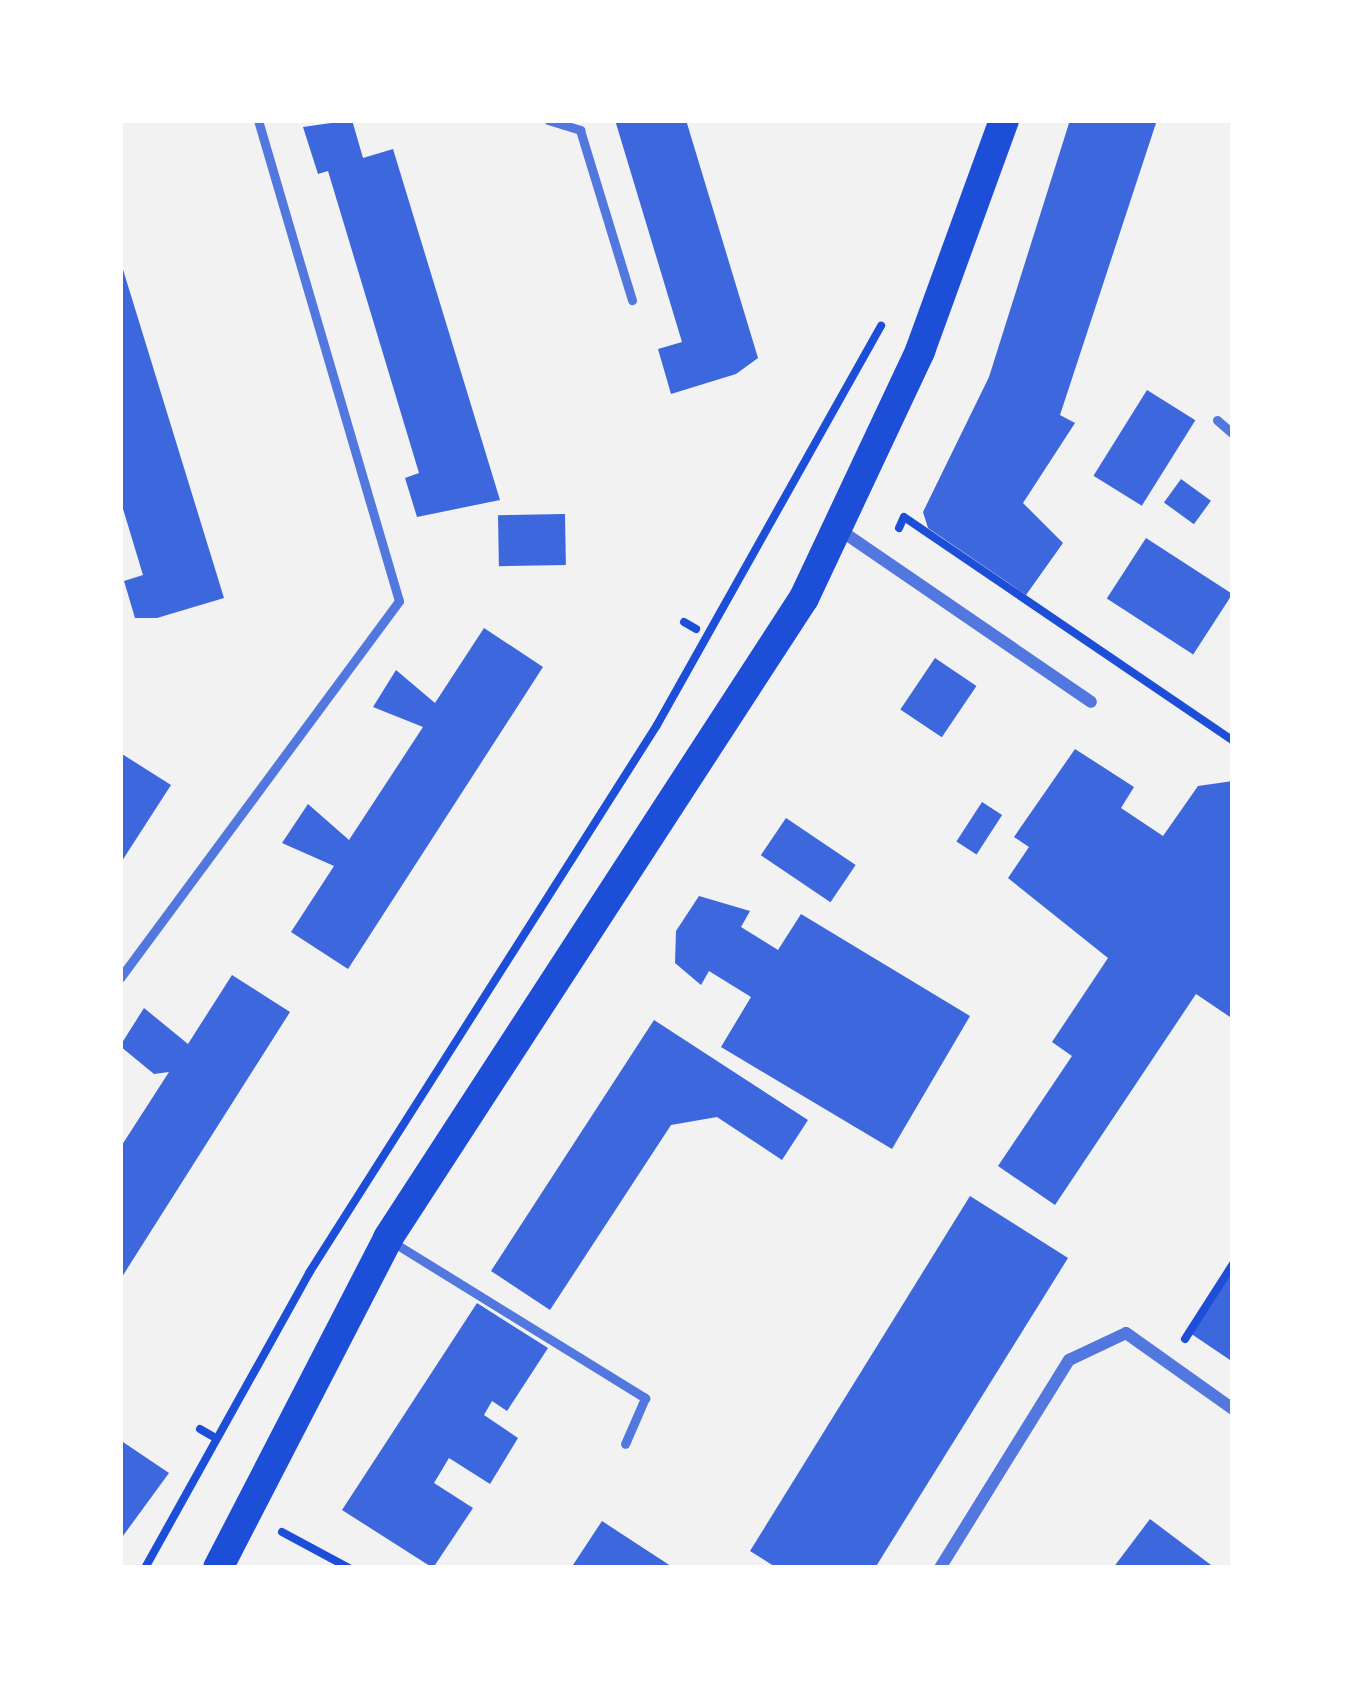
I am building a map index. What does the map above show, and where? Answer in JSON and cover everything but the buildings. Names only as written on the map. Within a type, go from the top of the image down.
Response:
[{"type":"main road","points":[[218,1568],[388,1238],[766,662],[839,529],[920,351],[1004,120]]},
{"type":"street","points":[[839,529],[1090,702]]},
{"type":"street","points":[[940,1568],[1070,1360],[1126,1333],[1233,1409]]},
{"type":"lane","points":[[120,977],[399,601],[258,120]]},
{"type":"lane","points":[[548,120],[580,130],[632,300]]},
{"type":"lane","points":[[1217,420],[1233,434]]},
{"type":"lane","points":[[388,1238],[645,1397],[625,1444]]},
{"type":"path","points":[[145,1568],[204,1484],[308,1274],[760,547],[887,314]]},
{"type":"path","points":[[899,528],[904,517],[1100,658],[1233,741]]},
{"type":"path","points":[[760,547],[776,554]]},
{"type":"path","points":[[684,622],[696,629]]},
{"type":"path","points":[[1168,1365],[1233,1264]]},
{"type":"path","points":[[200,1430],[212,1436]]},
{"type":"path","points":[[278,1530],[349,1568]]}]
